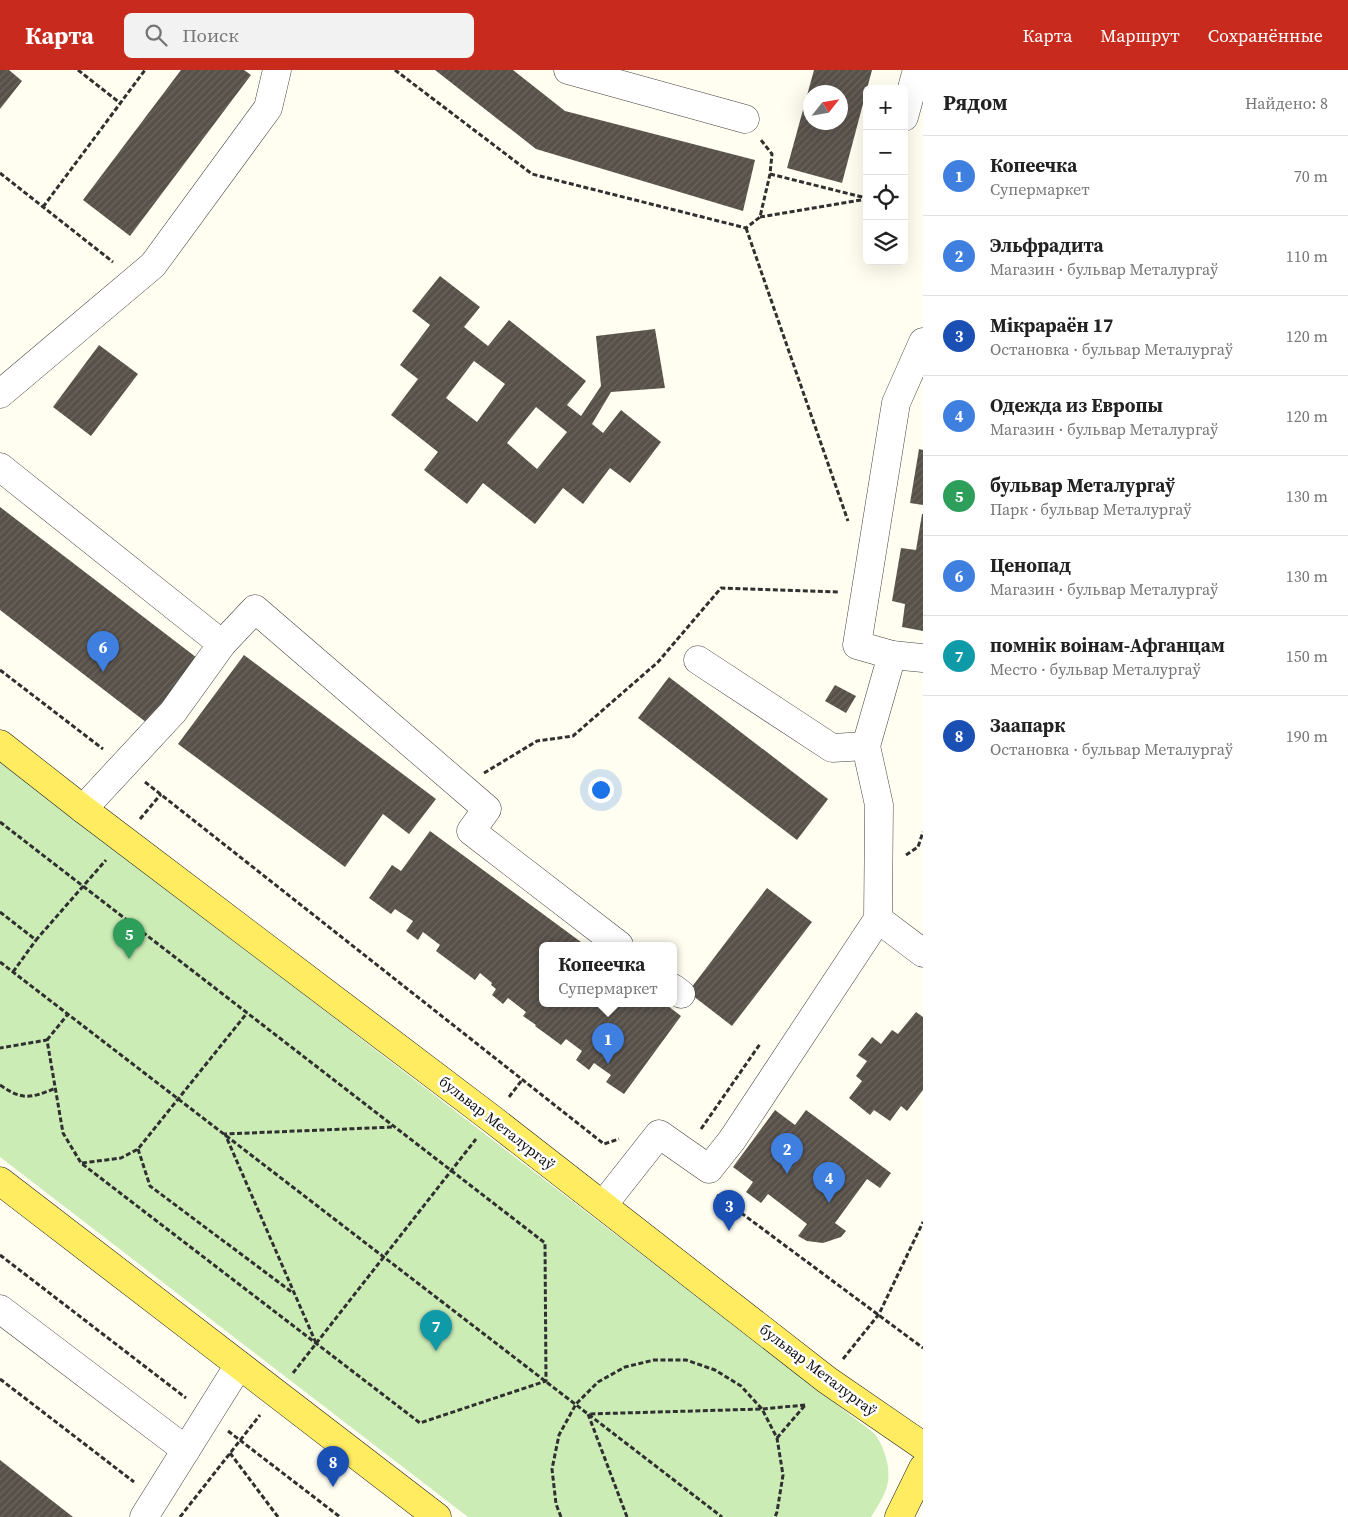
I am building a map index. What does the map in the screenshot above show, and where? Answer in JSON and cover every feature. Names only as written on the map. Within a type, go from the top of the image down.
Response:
[{"type":"main road","name":"бульвар Металургаў","points":[[0,744],[83,810],[492,1119],[827,1380],[923,1446]]},
{"type":"main road","points":[[0,1182],[437,1517]]},
{"type":"main road","points":[[899,1517],[923,1468]]},
{"type":"lane","points":[[0,394],[153,265],[268,108],[277,70]]},
{"type":"lane","points":[[568,70],[746,119]]},
{"type":"lane","points":[[908,102],[917,70]]},
{"type":"lane","points":[[923,342],[896,403],[857,645],[892,655],[923,658]]},
{"type":"lane","points":[[0,467],[222,644]]},
{"type":"lane","points":[[83,810],[173,712],[222,644],[255,608],[487,809],[471,831],[614,942]]},
{"type":"lane","points":[[603,1205],[659,1134],[709,1169],[732,1140],[878,919],[879,805],[866,746],[892,655]]},
{"type":"lane","points":[[698,660],[832,748],[866,746]]},
{"type":"lane","points":[[878,919],[923,953]]},
{"type":"lane","points":[[0,1309],[186,1450]]},
{"type":"lane","points":[[150,1508],[239,1364]]},
{"type":"path","points":[[78,70],[120,103]]},
{"type":"path","points":[[43,206],[145,70]]},
{"type":"path","points":[[396,70],[532,174],[746,228]]},
{"type":"path","points":[[746,119],[772,154],[770,174],[760,217]]},
{"type":"path","points":[[0,173],[136,280]]},
{"type":"path","points":[[770,174],[863,198]]},
{"type":"path","points":[[746,228],[760,217],[863,200]]},
{"type":"path","points":[[746,228],[851,529]]},
{"type":"path","points":[[461,787],[537,742],[573,736],[658,662],[721,588],[865,593]]},
{"type":"path","points":[[0,670],[124,765],[604,1144],[634,1134],[650,1146]]},
{"type":"path","points":[[0,822],[545,1243],[546,1381]]},
{"type":"path","points":[[13,972],[36,940],[84,887]]},
{"type":"path","points":[[0,912],[36,940]]},
{"type":"path","points":[[0,962],[722,1517]]},
{"type":"path","points":[[81,1163],[121,1158],[138,1149],[247,1013]]},
{"type":"path","points":[[0,1048],[48,1040],[68,1014]]},
{"type":"path","points":[[48,1040],[63,1133],[81,1163],[420,1423],[546,1381]]},
{"type":"path","points":[[0,1379],[150,1508],[180,1517],[522,1080]]},
{"type":"path","points":[[0,1085],[12,1094],[24,1097],[36,1096],[56,1088]]},
{"type":"path","points":[[225,1134],[395,1127]]},
{"type":"path","points":[[225,1134],[316,1343]]},
{"type":"path","points":[[138,1149],[150,1186],[295,1294]]},
{"type":"path","points":[[715,1194],[923,1348]]},
{"type":"path","points":[[879,1314],[923,1222]]},
{"type":"path","points":[[0,1255],[340,1517]]},
{"type":"path","points":[[561,1517],[556,1504],[552,1469],[559,1435],[576,1404],[598,1382],[624,1367],[654,1360],[686,1360],[715,1370],[741,1386],[762,1409],[777,1438],[783,1476],[777,1512],[774,1517]]},
{"type":"path","points":[[588,1414],[762,1409],[805,1405]]},
{"type":"path","points":[[588,1414],[627,1517]]},
{"type":"path","points":[[230,1453],[278,1517]]},
{"type":"green space","points":[[0,761],[875,1434],[885,1455],[888,1478],[885,1492],[871,1517],[468,1517],[0,1157]]},
{"type":"building","points":[[0,70],[9,70],[22,81],[0,109]]},
{"type":"building","points":[[181,70],[244,70],[251,75],[130,236],[83,200]]},
{"type":"building","points":[[435,70],[513,70],[565,111],[755,160],[743,211],[536,149]]},
{"type":"building","points":[[814,70],[872,70],[868,85],[863,85],[863,104],[842,183],[787,168],[803,110],[803,130],[848,130],[848,85],[810,85]]},
{"type":"building","points":[[440,276],[480,307],[464,327],[488,346],[509,320],[586,381],[567,405],[581,416],[601,386],[596,336],[655,329],[665,388],[611,392],[592,424],[603,433],[621,410],[661,442],[630,483],[610,468],[583,504],[563,488],[535,524],[483,483],[467,504],[424,470],[438,452],[391,415],[418,379],[400,365],[430,325],[412,311]],"holes":[[[474,361],[505,384],[477,422],[446,398]],[[536,407],[567,432],[537,469],[507,443]]]},
{"type":"building","points":[[99,345],[138,374],[91,436],[53,407]]},
{"type":"building","points":[[919,449],[923,450],[923,505],[910,503]]},
{"type":"building","points":[[0,507],[201,661],[151,726],[0,610]]},
{"type":"building","points":[[922,514],[923,631],[902,627],[905,604],[892,601],[901,548],[916,550]]},
{"type":"building","points":[[244,655],[436,799],[409,834],[383,814],[345,867],[178,744]]},
{"type":"building","points":[[669,677],[828,799],[797,840],[638,718]]},
{"type":"building","points":[[835,685],[856,696],[846,713],[825,701]]},
{"type":"building","points":[[430,831],[581,942],[539,942],[539,1007],[669,1007],[681,1016],[624,1094],[606,1082],[611,1075],[594,1063],[589,1070],[576,1060],[582,1051],[566,1039],[561,1045],[523,1016],[526,1012],[508,998],[503,1004],[492,995],[496,989],[480,973],[475,980],[436,951],[440,945],[423,932],[418,940],[406,931],[413,921],[395,909],[391,914],[369,898],[392,865],[401,871]]},
{"type":"building","points":[[767,888],[812,922],[732,1026],[688,992]]},
{"type":"building","points":[[916,1012],[923,1017],[923,1090],[907,1111],[901,1106],[890,1121],[874,1110],[870,1115],[849,1098],[862,1081],[856,1076],[867,1061],[858,1055],[872,1037],[881,1044],[892,1030],[898,1034]]},
{"type":"building","points":[[775,1110],[795,1125],[806,1110],[891,1173],[880,1188],[867,1179],[835,1223],[846,1231],[841,1237],[823,1243],[807,1241],[798,1236],[807,1224],[768,1194],[761,1203],[746,1192],[753,1182],[733,1167]]},
{"type":"building","points":[[0,1460],[73,1517],[0,1517]]},
{"type":"place","name":"Ценопад","points":[[103,672]]},
{"type":"place","name":"бульвар Металургаў","points":[[129,959]]},
{"type":"place","name":"Копеечка","points":[[608,1064]]},
{"type":"place","name":"Эльфрадита","points":[[787,1174]]},
{"type":"place","name":"Одежда из Европы","points":[[829,1203]]},
{"type":"place","name":"Мікрараён 17","points":[[729,1231]]},
{"type":"place","name":"помнік воінам-Афганцам","points":[[436,1351]]},
{"type":"place","name":"Заапарк","points":[[333,1487]]}]
